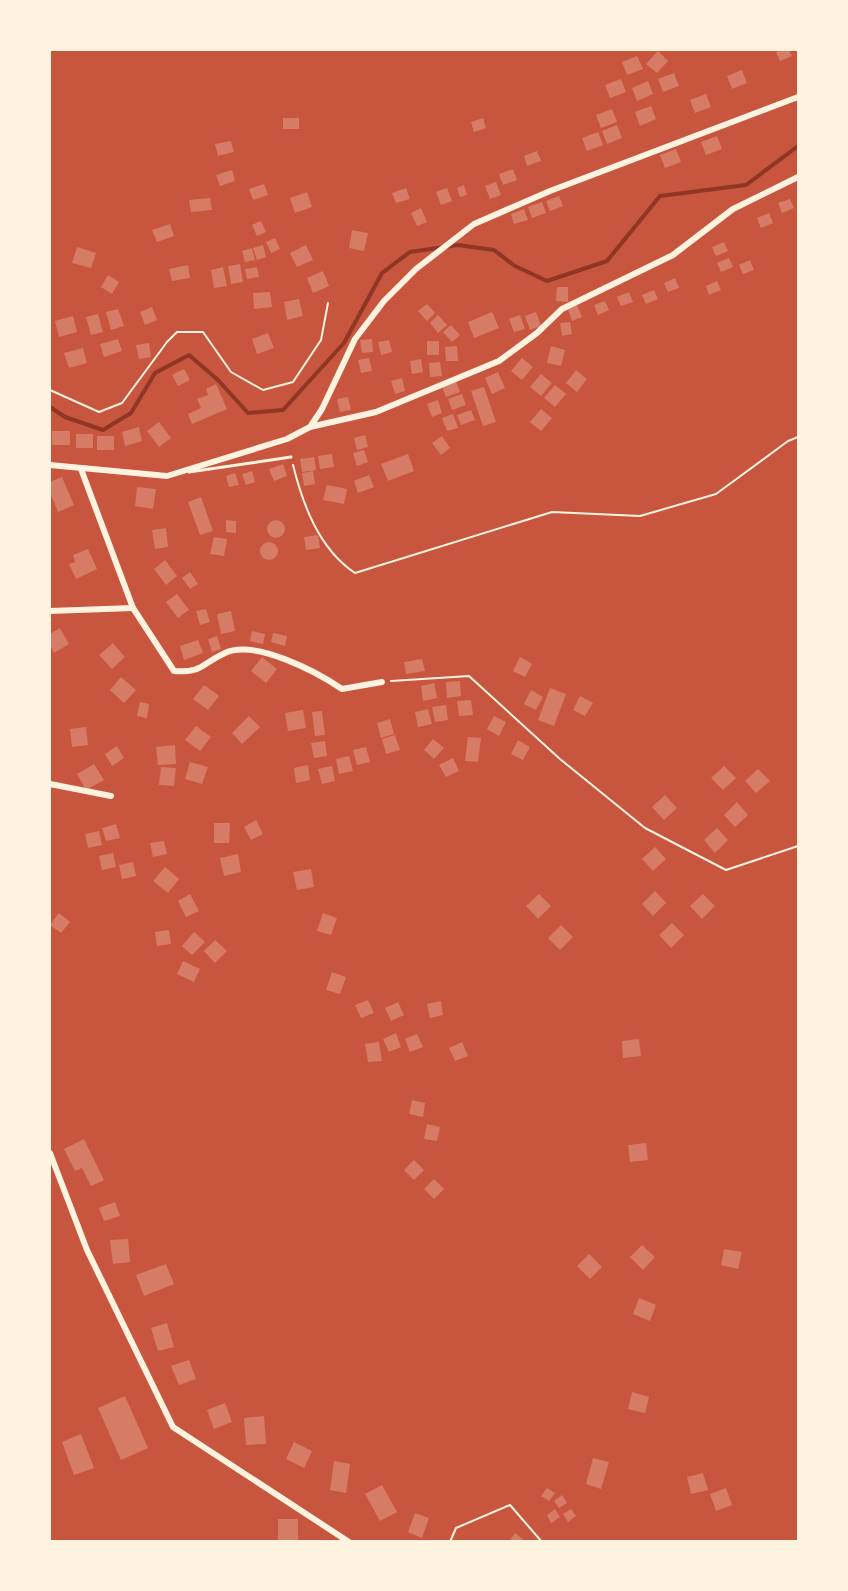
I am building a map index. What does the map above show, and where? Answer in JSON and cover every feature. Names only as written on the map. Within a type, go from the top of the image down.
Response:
[{"type":"street","points":[[310,428],[322,409],[355,339],[384,301],[416,269],[474,224],[550,191],[798,98]]},
{"type":"street","points":[[50,465],[167,476],[287,439],[310,428],[376,412],[499,361],[537,333],[562,309],[673,255],[733,209],[798,177]]},
{"type":"street","points":[[81,469],[133,608],[174,671],[194,672],[227,652],[259,651],[316,671],[342,689],[382,682]]},
{"type":"street","points":[[50,611],[133,608]]},
{"type":"street","points":[[50,784],[111,796]]},
{"type":"street","points":[[50,1153],[87,1250],[173,1427],[350,1542]]},
{"type":"lane","points":[[167,476],[291,457]]},
{"type":"path","points":[[50,390],[99,412],[122,403],[177,332],[203,333],[231,372],[262,390],[292,382],[321,340],[328,303]]},
{"type":"path","points":[[291,457],[303,504],[338,562],[354,573],[552,512],[640,516],[716,494],[788,441],[798,437]]},
{"type":"path","points":[[382,682],[469,676],[560,759],[645,828],[726,870],[798,846]]},
{"type":"path","points":[[450,1542],[456,1528],[510,1505],[542,1542]]},
{"type":"building","points":[[789,50],[792,56],[780,61],[776,52]]},
{"type":"building","points":[[658,51],[668,61],[657,73],[646,64]]},
{"type":"building","points":[[637,56],[643,69],[627,75],[622,62]]},
{"type":"building","points":[[742,70],[747,83],[732,89],[727,76]]},
{"type":"building","points":[[674,73],[679,86],[663,92],[658,79]]},
{"type":"building","points":[[621,79],[626,92],[610,98],[605,85]]},
{"type":"building","points":[[648,81],[653,94],[637,101],[632,88]]},
{"type":"building","points":[[706,94],[711,107],[695,113],[690,100]]},
{"type":"building","points":[[651,106],[656,119],[640,126],[635,112]]},
{"type":"building","points":[[612,109],[617,122],[601,128],[596,115]]},
{"type":"building","points":[[283,118],[299,118],[299,129],[283,129]]},
{"type":"building","points":[[483,118],[486,128],[474,132],[471,122]]},
{"type":"building","points":[[617,125],[622,138],[607,144],[602,131]]},
{"type":"building","points":[[598,132],[603,145],[587,151],[582,138]]},
{"type":"building","points":[[717,136],[722,149],[706,155],[701,142]]},
{"type":"building","points":[[231,141],[234,152],[218,156],[215,144]]},
{"type":"building","points":[[676,149],[681,162],[665,168],[660,155]]},
{"type":"building","points":[[537,151],[541,161],[527,166],[524,156]]},
{"type":"building","points":[[513,169],[517,180],[503,185],[499,174]]},
{"type":"building","points":[[232,170],[235,181],[220,186],[216,175]]},
{"type":"building","points":[[496,182],[501,195],[490,199],[485,186]]},
{"type":"building","points":[[264,184],[268,195],[253,200],[249,189]]},
{"type":"building","points":[[464,185],[467,195],[460,197],[457,188]]},
{"type":"building","points":[[406,188],[410,199],[396,203],[392,193]]},
{"type":"building","points":[[447,188],[452,201],[441,205],[436,192]]},
{"type":"building","points":[[307,192],[312,207],[295,213],[290,198]]},
{"type":"building","points":[[559,196],[563,206],[550,211],[546,201]]},
{"type":"building","points":[[210,198],[212,210],[191,212],[189,200]]},
{"type":"building","points":[[790,199],[794,208],[782,213],[778,203]]},
{"type":"building","points":[[542,202],[546,213],[532,218],[528,207]]},
{"type":"building","points":[[421,208],[427,222],[417,226],[411,213]]},
{"type":"building","points":[[524,209],[528,220],[514,224],[511,214]]},
{"type":"building","points":[[769,213],[773,223],[761,228],[757,218]]},
{"type":"building","points":[[261,221],[266,232],[257,236],[252,225]]},
{"type":"building","points":[[170,224],[174,236],[157,242],[152,230]]},
{"type":"building","points":[[352,230],[368,233],[364,251],[349,248]]},
{"type":"building","points":[[275,238],[280,249],[271,253],[266,242]]},
{"type":"building","points":[[724,242],[728,251],[716,256],[712,247]]},
{"type":"building","points":[[263,245],[266,257],[257,260],[253,248]]},
{"type":"building","points":[[306,245],[313,260],[297,267],[290,253]]},
{"type":"building","points":[[77,247],[96,253],[91,268],[72,263]]},
{"type":"building","points":[[252,248],[255,260],[245,262],[242,251]]},
{"type":"building","points":[[729,258],[733,267],[721,272],[717,263]]},
{"type":"building","points":[[750,260],[754,270],[743,274],[739,265]]},
{"type":"building","points":[[240,264],[243,282],[231,284],[228,266]]},
{"type":"building","points":[[188,265],[190,278],[172,281],[169,269]]},
{"type":"building","points":[[223,267],[227,286],[214,288],[211,270]]},
{"type":"building","points":[[257,267],[259,277],[247,279],[245,269]]},
{"type":"building","points":[[323,271],[329,286],[313,293],[307,278]]},
{"type":"building","points":[[108,275],[119,282],[112,294],[101,287]]},
{"type":"building","points":[[675,278],[679,288],[668,292],[664,283]]},
{"type":"building","points":[[717,281],[721,290],[709,295],[706,286]]},
{"type":"building","points":[[557,287],[568,287],[568,302],[556,301]]},
{"type":"building","points":[[654,290],[658,299],[646,304],[642,295]]},
{"type":"building","points":[[270,292],[272,307],[254,309],[253,293]]},
{"type":"building","points":[[629,292],[633,302],[621,306],[617,297]]},
{"type":"building","points":[[299,299],[303,316],[287,320],[284,302]]},
{"type":"building","points":[[605,301],[609,310],[598,315],[594,305]]},
{"type":"building","points":[[427,304],[435,313],[427,321],[418,311]]},
{"type":"building","points":[[577,305],[582,317],[572,321],[568,309]]},
{"type":"building","points":[[152,307],[157,320],[145,325],[140,312]]},
{"type":"building","points":[[118,309],[124,326],[111,330],[106,312]]},
{"type":"building","points":[[492,312],[499,328],[474,338],[468,322]]},
{"type":"building","points":[[536,312],[541,326],[530,330],[525,316]]},
{"type":"building","points":[[98,314],[103,332],[91,335],[86,317]]},
{"type":"building","points":[[438,315],[447,325],[438,333],[430,323]]},
{"type":"building","points":[[520,315],[525,329],[514,332],[509,319]]},
{"type":"building","points":[[73,316],[77,332],[59,337],[55,321]]},
{"type":"building","points":[[570,322],[572,334],[562,336],[560,323]]},
{"type":"building","points":[[451,325],[460,335],[452,342],[443,332]]},
{"type":"building","points":[[268,333],[274,348],[257,354],[252,339]]},
{"type":"building","points":[[118,339],[122,351],[104,357],[100,344]]},
{"type":"building","points":[[372,339],[373,352],[362,353],[360,340]]},
{"type":"building","points":[[389,340],[392,352],[381,355],[378,342]]},
{"type":"building","points":[[427,341],[439,341],[439,355],[427,355]]},
{"type":"building","points":[[149,343],[151,357],[139,359],[136,345]]},
{"type":"building","points":[[457,346],[458,361],[446,361],[445,347]]},
{"type":"building","points":[[551,346],[565,350],[561,366],[547,363]]},
{"type":"building","points":[[83,348],[87,363],[69,368],[64,353]]},
{"type":"building","points":[[369,358],[372,371],[361,373],[358,360]]},
{"type":"building","points":[[522,358],[533,367],[522,380],[511,371]]},
{"type":"building","points":[[421,359],[423,372],[412,374],[410,361]]},
{"type":"building","points":[[440,362],[442,376],[430,377],[429,363]]},
{"type":"building","points":[[184,369],[190,380],[178,386],[172,375]]},
{"type":"building","points":[[576,370],[587,379],[577,392],[566,383]]},
{"type":"building","points":[[498,372],[505,388],[492,394],[485,378]]},
{"type":"building","points":[[541,374],[552,383],[541,396],[530,387]]},
{"type":"building","points":[[402,378],[405,391],[395,394],[391,381]]},
{"type":"building","points":[[456,381],[460,392],[446,397],[442,386]]},
{"type":"building","points":[[216,384],[227,409],[192,424],[188,414],[201,408],[197,399],[208,395],[206,389]]},
{"type":"building","points":[[555,385],[566,394],[555,407],[544,398]]},
{"type":"building","points":[[484,387],[496,422],[483,426],[471,391]]},
{"type":"building","points":[[462,394],[466,405],[452,410],[448,399]]},
{"type":"building","points":[[348,397],[351,410],[340,412],[337,399]]},
{"type":"building","points":[[438,400],[442,413],[432,417],[427,404]]},
{"type":"building","points":[[541,409],[552,418],[541,431],[530,422]]},
{"type":"building","points":[[471,410],[475,420],[461,425],[457,415]]},
{"type":"building","points":[[453,414],[458,428],[447,431],[442,418]]},
{"type":"building","points":[[159,422],[171,438],[159,447],[147,431]]},
{"type":"building","points":[[139,427],[142,441],[125,446],[122,432]]},
{"type":"building","points":[[52,431],[70,431],[70,445],[52,445]]},
{"type":"building","points":[[76,434],[93,434],[93,448],[76,448]]},
{"type":"building","points":[[365,435],[368,447],[357,450],[354,438]]},
{"type":"building","points":[[97,436],[114,436],[114,450],[97,450]]},
{"type":"building","points":[[442,436],[450,448],[441,455],[432,443]]},
{"type":"building","points":[[364,450],[368,462],[357,466],[353,453]]},
{"type":"building","points":[[332,454],[334,467],[320,469],[318,456]]},
{"type":"building","points":[[408,454],[414,471],[388,481],[381,464]]},
{"type":"building","points":[[314,457],[316,470],[302,472],[300,459]]},
{"type":"building","points":[[283,464],[287,476],[274,481],[269,469]]},
{"type":"building","points":[[252,471],[255,482],[246,485],[242,474]]},
{"type":"building","points":[[313,471],[315,484],[304,486],[302,473]]},
{"type":"building","points":[[235,473],[239,485],[229,487],[226,476]]},
{"type":"building","points":[[369,475],[374,487],[358,493],[354,481]]},
{"type":"building","points":[[62,477],[74,505],[58,512],[50,492],[50,482]]},
{"type":"building","points":[[327,485],[347,489],[344,504],[323,500]]},
{"type":"building","points":[[137,487],[156,489],[153,509],[135,506]]},
{"type":"building","points":[[201,497],[213,531],[200,535],[188,502]]},
{"type":"building","points":[[226,520],[236,521],[236,533],[226,532]]},
{"type":"building","points":[[276,520],[282,523],[285,529],[282,535],[276,538],[270,535],[267,529],[270,523]]},
{"type":"building","points":[[166,528],[168,547],[155,549],[152,530]]},
{"type":"building","points":[[318,535],[320,548],[306,550],[304,537]]},
{"type":"building","points":[[214,537],[227,539],[224,556],[210,554]]},
{"type":"building","points":[[269,542],[275,545],[278,551],[275,557],[269,560],[263,557],[260,551],[263,545]]},
{"type":"building","points":[[88,549],[97,569],[76,579],[69,564],[75,562],[73,555]]},
{"type":"building","points":[[165,560],[177,576],[166,585],[154,569]]},
{"type":"building","points":[[190,572],[198,584],[190,589],[182,578]]},
{"type":"building","points":[[177,594],[189,610],[178,618],[166,602]]},
{"type":"building","points":[[206,609],[210,622],[200,625],[196,611]]},
{"type":"building","points":[[231,611],[235,631],[221,634],[217,614]]},
{"type":"building","points":[[60,628],[69,644],[54,653],[50,645],[50,634]]},
{"type":"building","points":[[252,631],[265,634],[263,644],[250,641]]},
{"type":"building","points":[[273,633],[287,636],[285,646],[271,642]]},
{"type":"building","points":[[217,636],[221,649],[212,652],[208,639]]},
{"type":"building","points":[[198,640],[203,653],[184,660],[180,646]]},
{"type":"building","points":[[113,643],[125,657],[112,669],[99,655]]},
{"type":"building","points":[[262,657],[277,669],[266,683],[251,671]]},
{"type":"building","points":[[520,657],[532,664],[525,677],[513,671]]},
{"type":"building","points":[[422,659],[425,671],[406,674],[404,662]]},
{"type":"building","points":[[121,677],[136,690],[124,703],[110,690]]},
{"type":"building","points":[[460,681],[461,696],[447,698],[446,682]]},
{"type":"building","points":[[434,683],[437,698],[423,701],[421,686]]},
{"type":"building","points":[[204,685],[219,696],[208,710],[193,699]]},
{"type":"building","points":[[550,688],[566,694],[554,726],[538,720]]},
{"type":"building","points":[[531,690],[543,697],[536,710],[524,704]]},
{"type":"building","points":[[580,696],[593,703],[585,716],[573,710]]},
{"type":"building","points":[[471,700],[473,715],[459,716],[457,701]]},
{"type":"building","points":[[140,702],[149,704],[147,718],[137,716]]},
{"type":"building","points":[[446,705],[448,720],[435,722],[432,707]]},
{"type":"building","points":[[428,709],[432,724],[418,727],[415,712]]},
{"type":"building","points":[[303,710],[306,728],[288,731],[285,713]]},
{"type":"building","points":[[322,711],[325,735],[315,736],[312,712]]},
{"type":"building","points":[[249,716],[260,727],[242,744],[232,733]]},
{"type":"building","points":[[494,716],[506,722],[499,736],[487,729]]},
{"type":"building","points":[[390,719],[394,734],[381,738],[377,723]]},
{"type":"building","points":[[196,726],[211,737],[200,751],[185,740]]},
{"type":"building","points":[[86,727],[88,745],[72,747],[70,729]]},
{"type":"building","points":[[395,735],[400,750],[386,754],[382,739]]},
{"type":"building","points":[[468,737],[481,738],[478,762],[465,761]]},
{"type":"building","points":[[433,739],[444,748],[434,759],[424,750]]},
{"type":"building","points":[[518,740],[530,747],[523,760],[511,754]]},
{"type":"building","points":[[325,741],[327,756],[314,758],[311,743]]},
{"type":"building","points":[[175,745],[176,764],[158,765],[156,747]]},
{"type":"building","points":[[117,746],[124,758],[112,766],[105,754]]},
{"type":"building","points":[[366,747],[370,762],[357,765],[353,750]]},
{"type":"building","points":[[349,756],[353,771],[339,774],[336,759]]},
{"type":"building","points":[[453,758],[459,771],[446,777],[439,765]]},
{"type":"building","points":[[190,762],[208,767],[202,784],[185,779]]},
{"type":"building","points":[[94,764],[104,780],[86,790],[77,774]]},
{"type":"building","points":[[308,765],[310,780],[296,783],[294,768]]},
{"type":"building","points":[[332,766],[335,781],[322,784],[318,769]]},
{"type":"building","points":[[724,766],[736,778],[723,790],[711,778]]},
{"type":"building","points":[[161,767],[176,768],[174,786],[159,785]]},
{"type":"building","points":[[758,769],[770,781],[756,793],[745,781]]},
{"type":"building","points":[[665,795],[677,808],[664,820],[652,807]]},
{"type":"building","points":[[737,802],[748,815],[735,827],[724,815]]},
{"type":"building","points":[[256,820],[263,834],[251,840],[244,827]]},
{"type":"building","points":[[214,823],[230,823],[229,843],[214,843]]},
{"type":"building","points":[[116,824],[120,838],[106,841],[102,828]]},
{"type":"building","points":[[717,828],[728,840],[715,853],[704,840]]},
{"type":"building","points":[[99,831],[102,845],[88,848],[85,834]]},
{"type":"building","points":[[164,841],[167,854],[153,857],[150,843]]},
{"type":"building","points":[[655,847],[666,859],[653,871],[642,859]]},
{"type":"building","points":[[113,853],[116,867],[102,870],[99,856]]},
{"type":"building","points":[[238,854],[241,872],[224,876],[220,858]]},
{"type":"building","points":[[133,862],[136,876],[122,879],[119,865]]},
{"type":"building","points":[[165,867],[179,879],[168,893],[153,881]]},
{"type":"building","points":[[311,869],[314,887],[297,890],[293,872]]},
{"type":"building","points":[[655,891],[666,903],[653,916],[642,904]]},
{"type":"building","points":[[190,894],[199,911],[186,917],[178,901]]},
{"type":"building","points":[[539,894],[551,906],[538,919],[526,906]]},
{"type":"building","points":[[703,894],[715,906],[702,919],[690,906]]},
{"type":"building","points":[[59,913],[70,922],[61,933],[50,925]]},
{"type":"building","points":[[323,913],[337,918],[331,935],[317,931]]},
{"type":"building","points":[[672,923],[684,935],[671,948],[659,935]]},
{"type":"building","points":[[561,925],[573,937],[560,950],[548,938]]},
{"type":"building","points":[[169,930],[171,944],[157,946],[155,932]]},
{"type":"building","points":[[194,932],[205,942],[192,955],[182,946]]},
{"type":"building","points":[[215,940],[227,951],[215,963],[204,951]]},
{"type":"building","points":[[183,961],[200,969],[194,982],[177,974]]},
{"type":"building","points":[[332,972],[346,977],[340,994],[326,990]]},
{"type":"building","points":[[368,1000],[374,1013],[361,1018],[355,1005]]},
{"type":"building","points":[[441,1001],[443,1015],[430,1018],[427,1004]]},
{"type":"building","points":[[398,1002],[404,1015],[391,1021],[385,1008]]},
{"type":"building","points":[[396,1033],[401,1047],[389,1052],[383,1039]]},
{"type":"building","points":[[417,1034],[423,1047],[410,1052],[405,1039]]},
{"type":"building","points":[[639,1039],[641,1056],[623,1058],[622,1041]]},
{"type":"building","points":[[379,1042],[382,1061],[368,1062],[365,1044]]},
{"type":"building","points":[[462,1042],[468,1056],[455,1061],[449,1048]]},
{"type":"building","points":[[412,1100],[425,1103],[423,1117],[409,1114]]},
{"type":"building","points":[[427,1124],[440,1127],[437,1141],[424,1139]]},
{"type":"building","points":[[84,1139],[104,1180],[91,1186],[82,1168],[75,1171],[64,1149]]},
{"type":"building","points":[[646,1143],[648,1160],[630,1162],[628,1145]]},
{"type":"building","points":[[414,1160],[424,1170],[414,1180],[404,1170]]},
{"type":"building","points":[[434,1179],[444,1189],[434,1199],[424,1189]]},
{"type":"building","points":[[115,1202],[120,1216],[104,1221],[99,1208]]},
{"type":"building","points":[[128,1239],[130,1262],[113,1264],[110,1240]]},
{"type":"building","points":[[642,1245],[655,1257],[643,1270],[630,1257]]},
{"type":"building","points":[[724,1249],[742,1252],[738,1269],[721,1265]]},
{"type":"building","points":[[589,1254],[602,1267],[590,1279],[577,1266]]},
{"type":"building","points":[[166,1264],[174,1284],[144,1296],[136,1275]]},
{"type":"building","points":[[639,1298],[656,1305],[650,1321],[633,1314]]},
{"type":"building","points":[[167,1323],[174,1347],[158,1351],[151,1328]]},
{"type":"building","points":[[189,1360],[196,1379],[179,1385],[171,1366]]},
{"type":"building","points":[[632,1392],[649,1397],[645,1413],[628,1409]]},
{"type":"building","points":[[125,1396],[148,1448],[121,1460],[98,1408]]},
{"type":"building","points":[[225,1403],[232,1422],[214,1429],[207,1410]]},
{"type":"building","points":[[264,1416],[266,1444],[246,1445],[244,1418]]},
{"type":"building","points":[[81,1434],[94,1468],[74,1475],[62,1442]]},
{"type":"building","points":[[294,1442],[312,1451],[304,1468],[286,1459]]},
{"type":"building","points":[[593,1458],[609,1462],[601,1489],[586,1484]]},
{"type":"building","points":[[334,1461],[350,1464],[346,1493],[330,1490]]},
{"type":"building","points":[[703,1473],[708,1490],[691,1494],[687,1477]]},
{"type":"building","points":[[382,1485],[397,1512],[380,1521],[365,1494]]},
{"type":"building","points":[[547,1488],[555,1493],[549,1501],[541,1496]]},
{"type":"building","points":[[726,1488],[732,1505],[716,1511],[710,1494]]},
{"type":"building","points":[[562,1495],[567,1503],[559,1508],[554,1501]]},
{"type":"building","points":[[555,1509],[560,1517],[551,1523],[547,1515]]},
{"type":"building","points":[[571,1509],[576,1516],[568,1522],[563,1514]]},
{"type":"building","points":[[415,1513],[429,1518],[422,1538],[408,1532]]},
{"type":"building","points":[[278,1519],[298,1519],[298,1542],[278,1542]]},
{"type":"building","points":[[515,1533],[523,1539],[522,1542],[509,1542]]},
{"type":"waterway","points":[[50,407],[65,417],[103,430],[131,413],[155,373],[189,355],[218,380],[248,413],[283,410],[344,343],[382,273],[410,252],[458,245],[494,250],[515,266],[547,281],[607,261],[660,196],[746,185],[798,146]]}]
